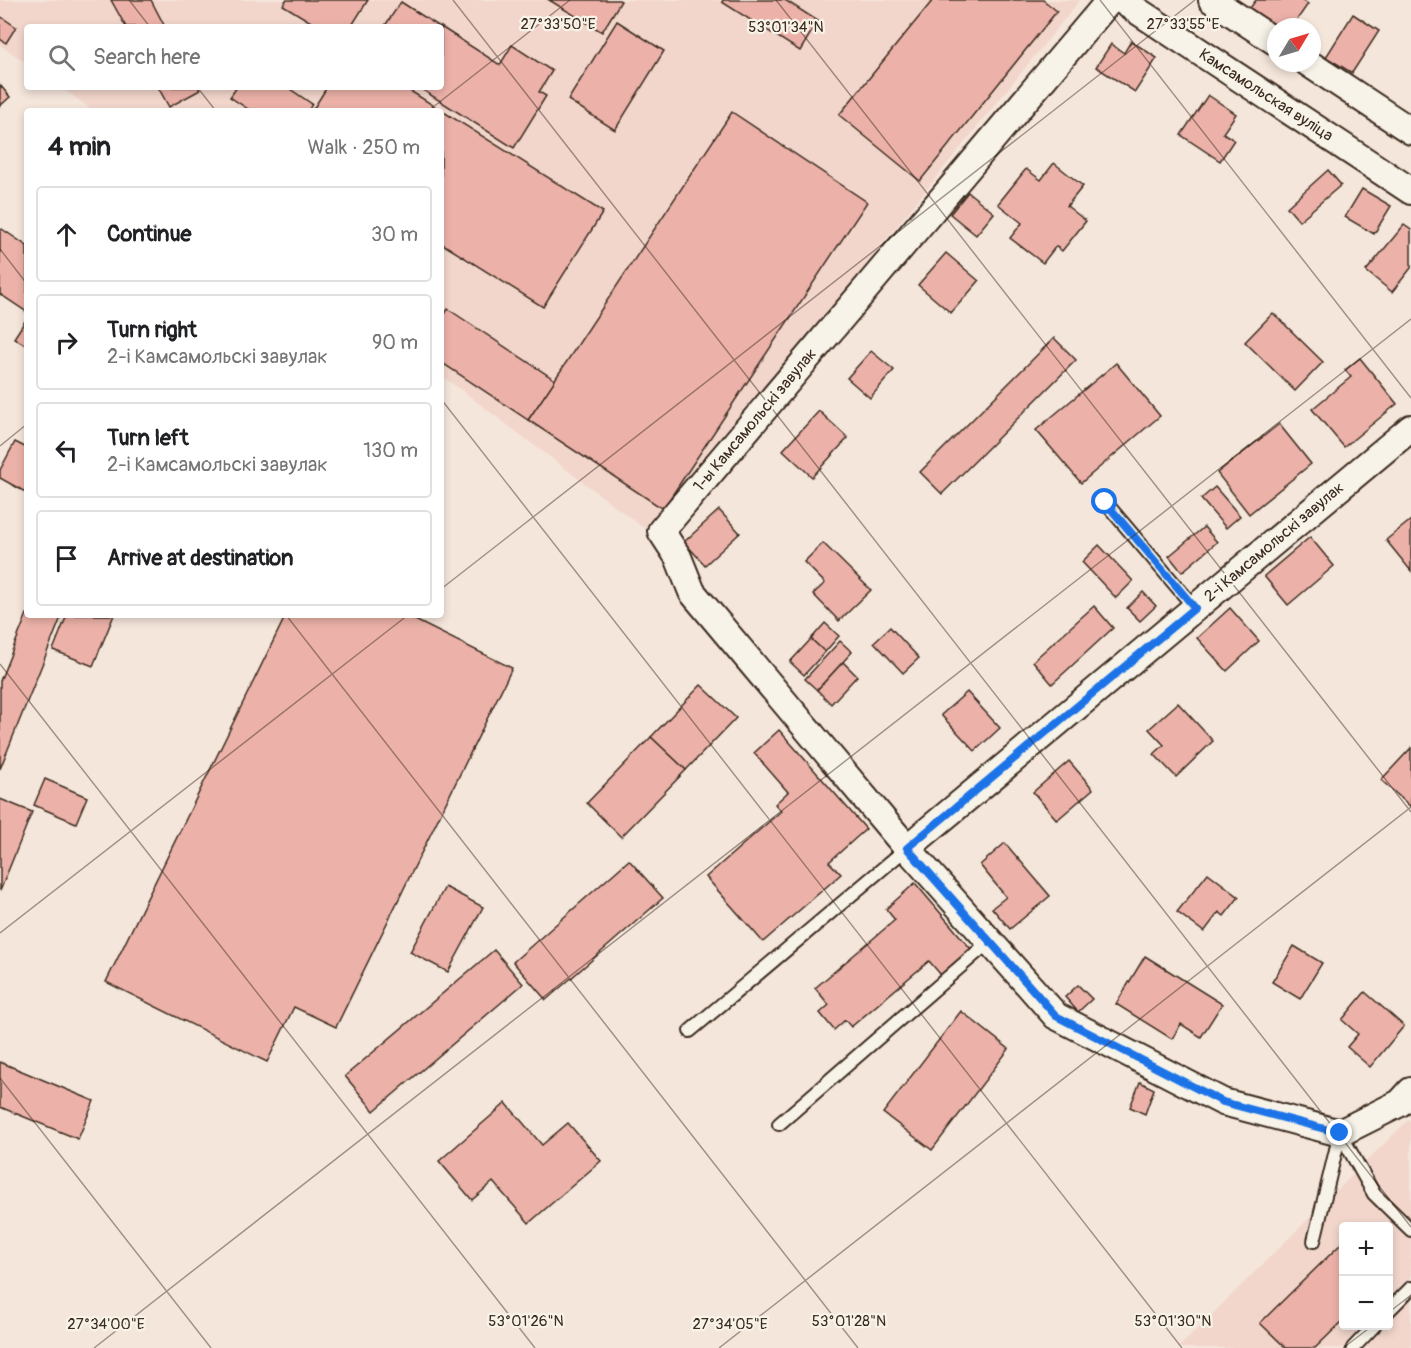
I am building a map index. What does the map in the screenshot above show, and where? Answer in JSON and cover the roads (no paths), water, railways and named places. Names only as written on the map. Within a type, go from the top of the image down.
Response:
[{"type":"street","name":"1-ы Камсамольскі завулак","points":[[907,848],[692,592],[678,557],[661,531],[1110,0]]},
{"type":"street","name":"Камсамольская вуліца","points":[[1121,0],[1411,191]]},
{"type":"street","points":[[1212,0],[1267,36]]},
{"type":"street","points":[[1321,72],[1411,131]]},
{"type":"street","name":"2-і Камсамольскі завулак","points":[[907,848],[1411,428]]},
{"type":"street","points":[[907,848],[1056,1016],[1223,1102],[1340,1133],[1405,1097]]},
{"type":"lane","points":[[1105,502],[1195,608]]},
{"type":"lane","points":[[690,1031],[907,848]]},
{"type":"lane","points":[[779,1124],[990,941]]},
{"type":"lane","points":[[1340,1133],[1374,1194],[1411,1230]]},
{"type":"lane","points":[[1314,1241],[1340,1133]]},
{"type":"lane","points":[[1393,1307],[1411,1288]]},
{"type":"lane","points":[[1353,1348],[1370,1330]]}]
